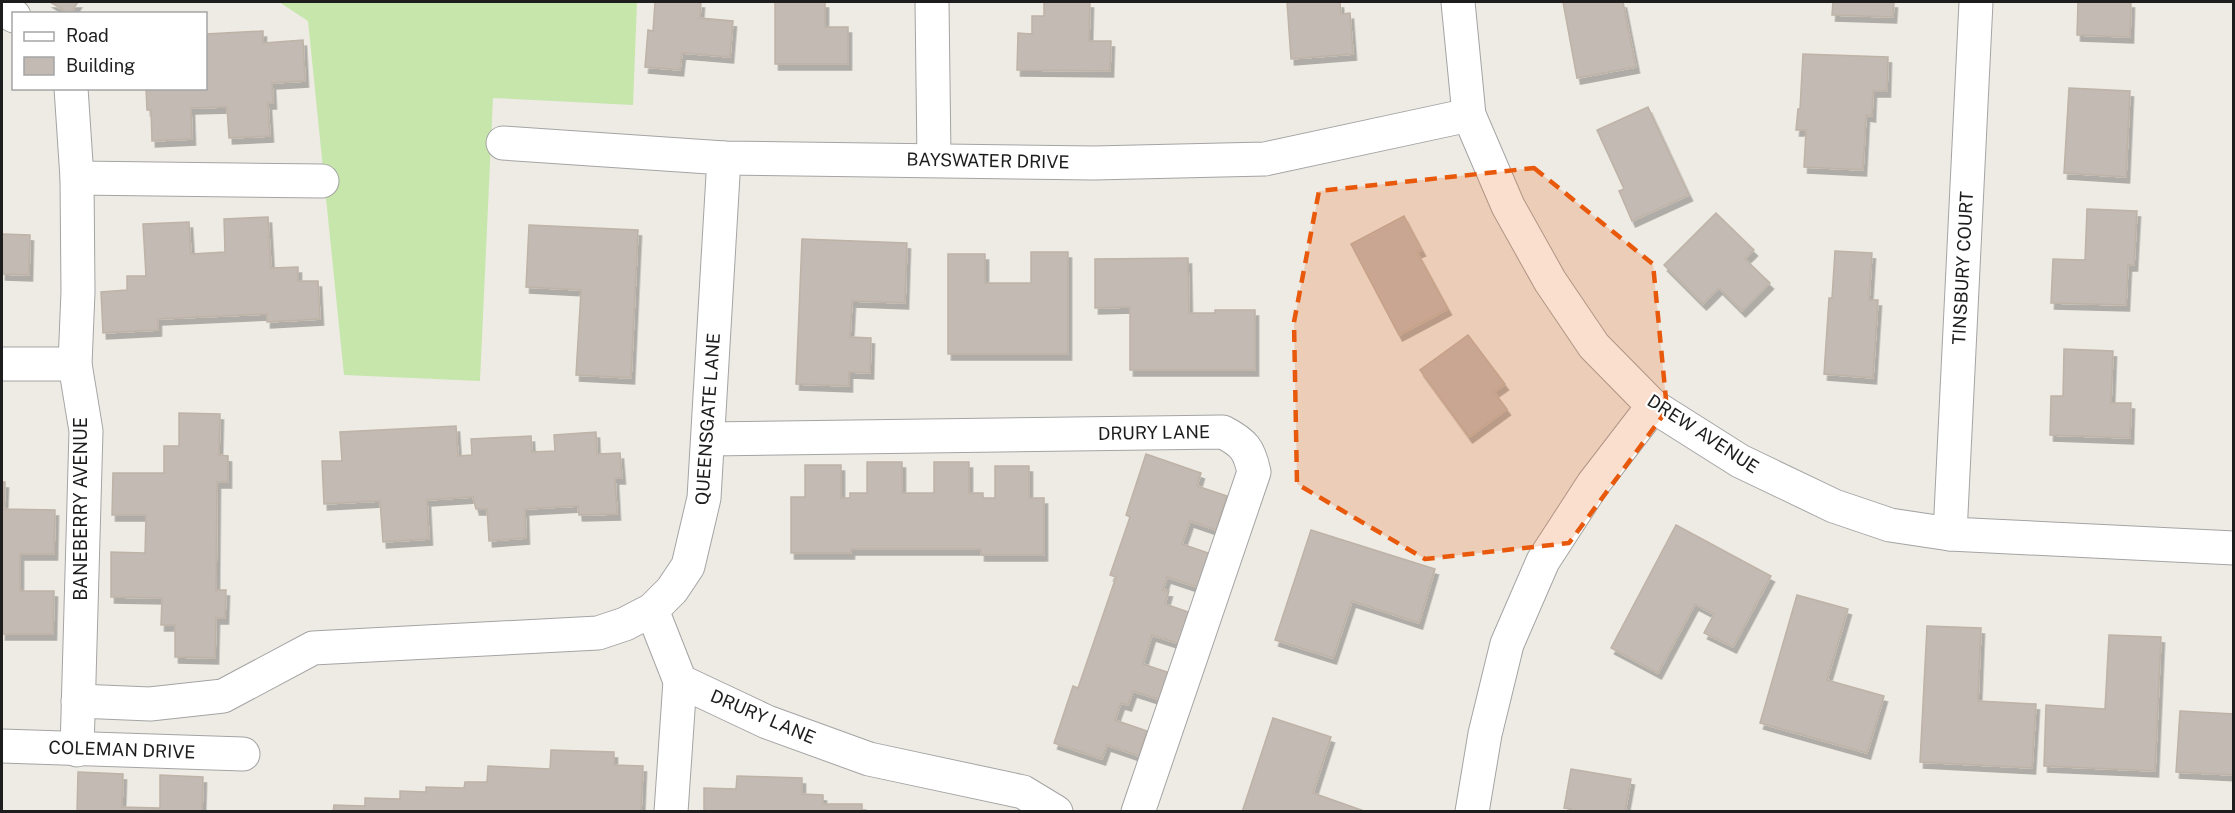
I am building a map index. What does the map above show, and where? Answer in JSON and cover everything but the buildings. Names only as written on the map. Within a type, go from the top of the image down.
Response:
[{"type":"street","points":[[932,2],[934,159]]},
{"type":"street","name":"DREW AVENUE","points":[[1458,2],[1469,115],[1508,206],[1550,281],[1594,346],[1653,406],[1740,462],[1834,506],[1890,525],[1950,534],[2234,548]]},
{"type":"street","name":"TINSBURY COURT","points":[[1950,534],[1976,2]]},
{"type":"street","name":"BANEBERRY AVENUE","points":[[71,90],[77,178],[78,292],[75,364],[86,431],[77,750]]},
{"type":"street","name":"BAYSWATER DRIVE","points":[[503,143],[724,158],[934,159],[1094,163],[1265,159],[1469,115]]},
{"type":"street","name":"QUEENSGATE LANE","points":[[78,701],[150,704],[223,696],[313,648],[598,633],[625,624],[652,610],[672,590],[688,566],[704,498],[724,158]]},
{"type":"street","points":[[77,178],[322,181]]},
{"type":"street","points":[[2,364],[75,364]]},
{"type":"street","points":[[1472,812],[1485,734],[1507,644],[1539,571],[1593,484],[1653,406]]},
{"type":"street","name":"DRURY LANE","points":[[709,440],[1223,432],[1239,440],[1250,454],[1254,472],[1138,812]]},
{"type":"street","points":[[652,610],[680,681],[671,812]]},
{"type":"street","name":"DRURY LANE","points":[[680,681],[767,722],[869,759],[1023,792],[1056,812]]},
{"type":"street","name":"COLEMAN DRIVE","points":[[2,746],[243,754]]},
{"type":"highlighted area","points":[[1534,168],[1653,264],[1667,410],[1569,543],[1425,559],[1297,484],[1294,322],[1319,191]]},
{"type":"green space","points":[[279,2],[637,2],[633,105],[493,98],[480,381],[344,375],[308,21]]}]
